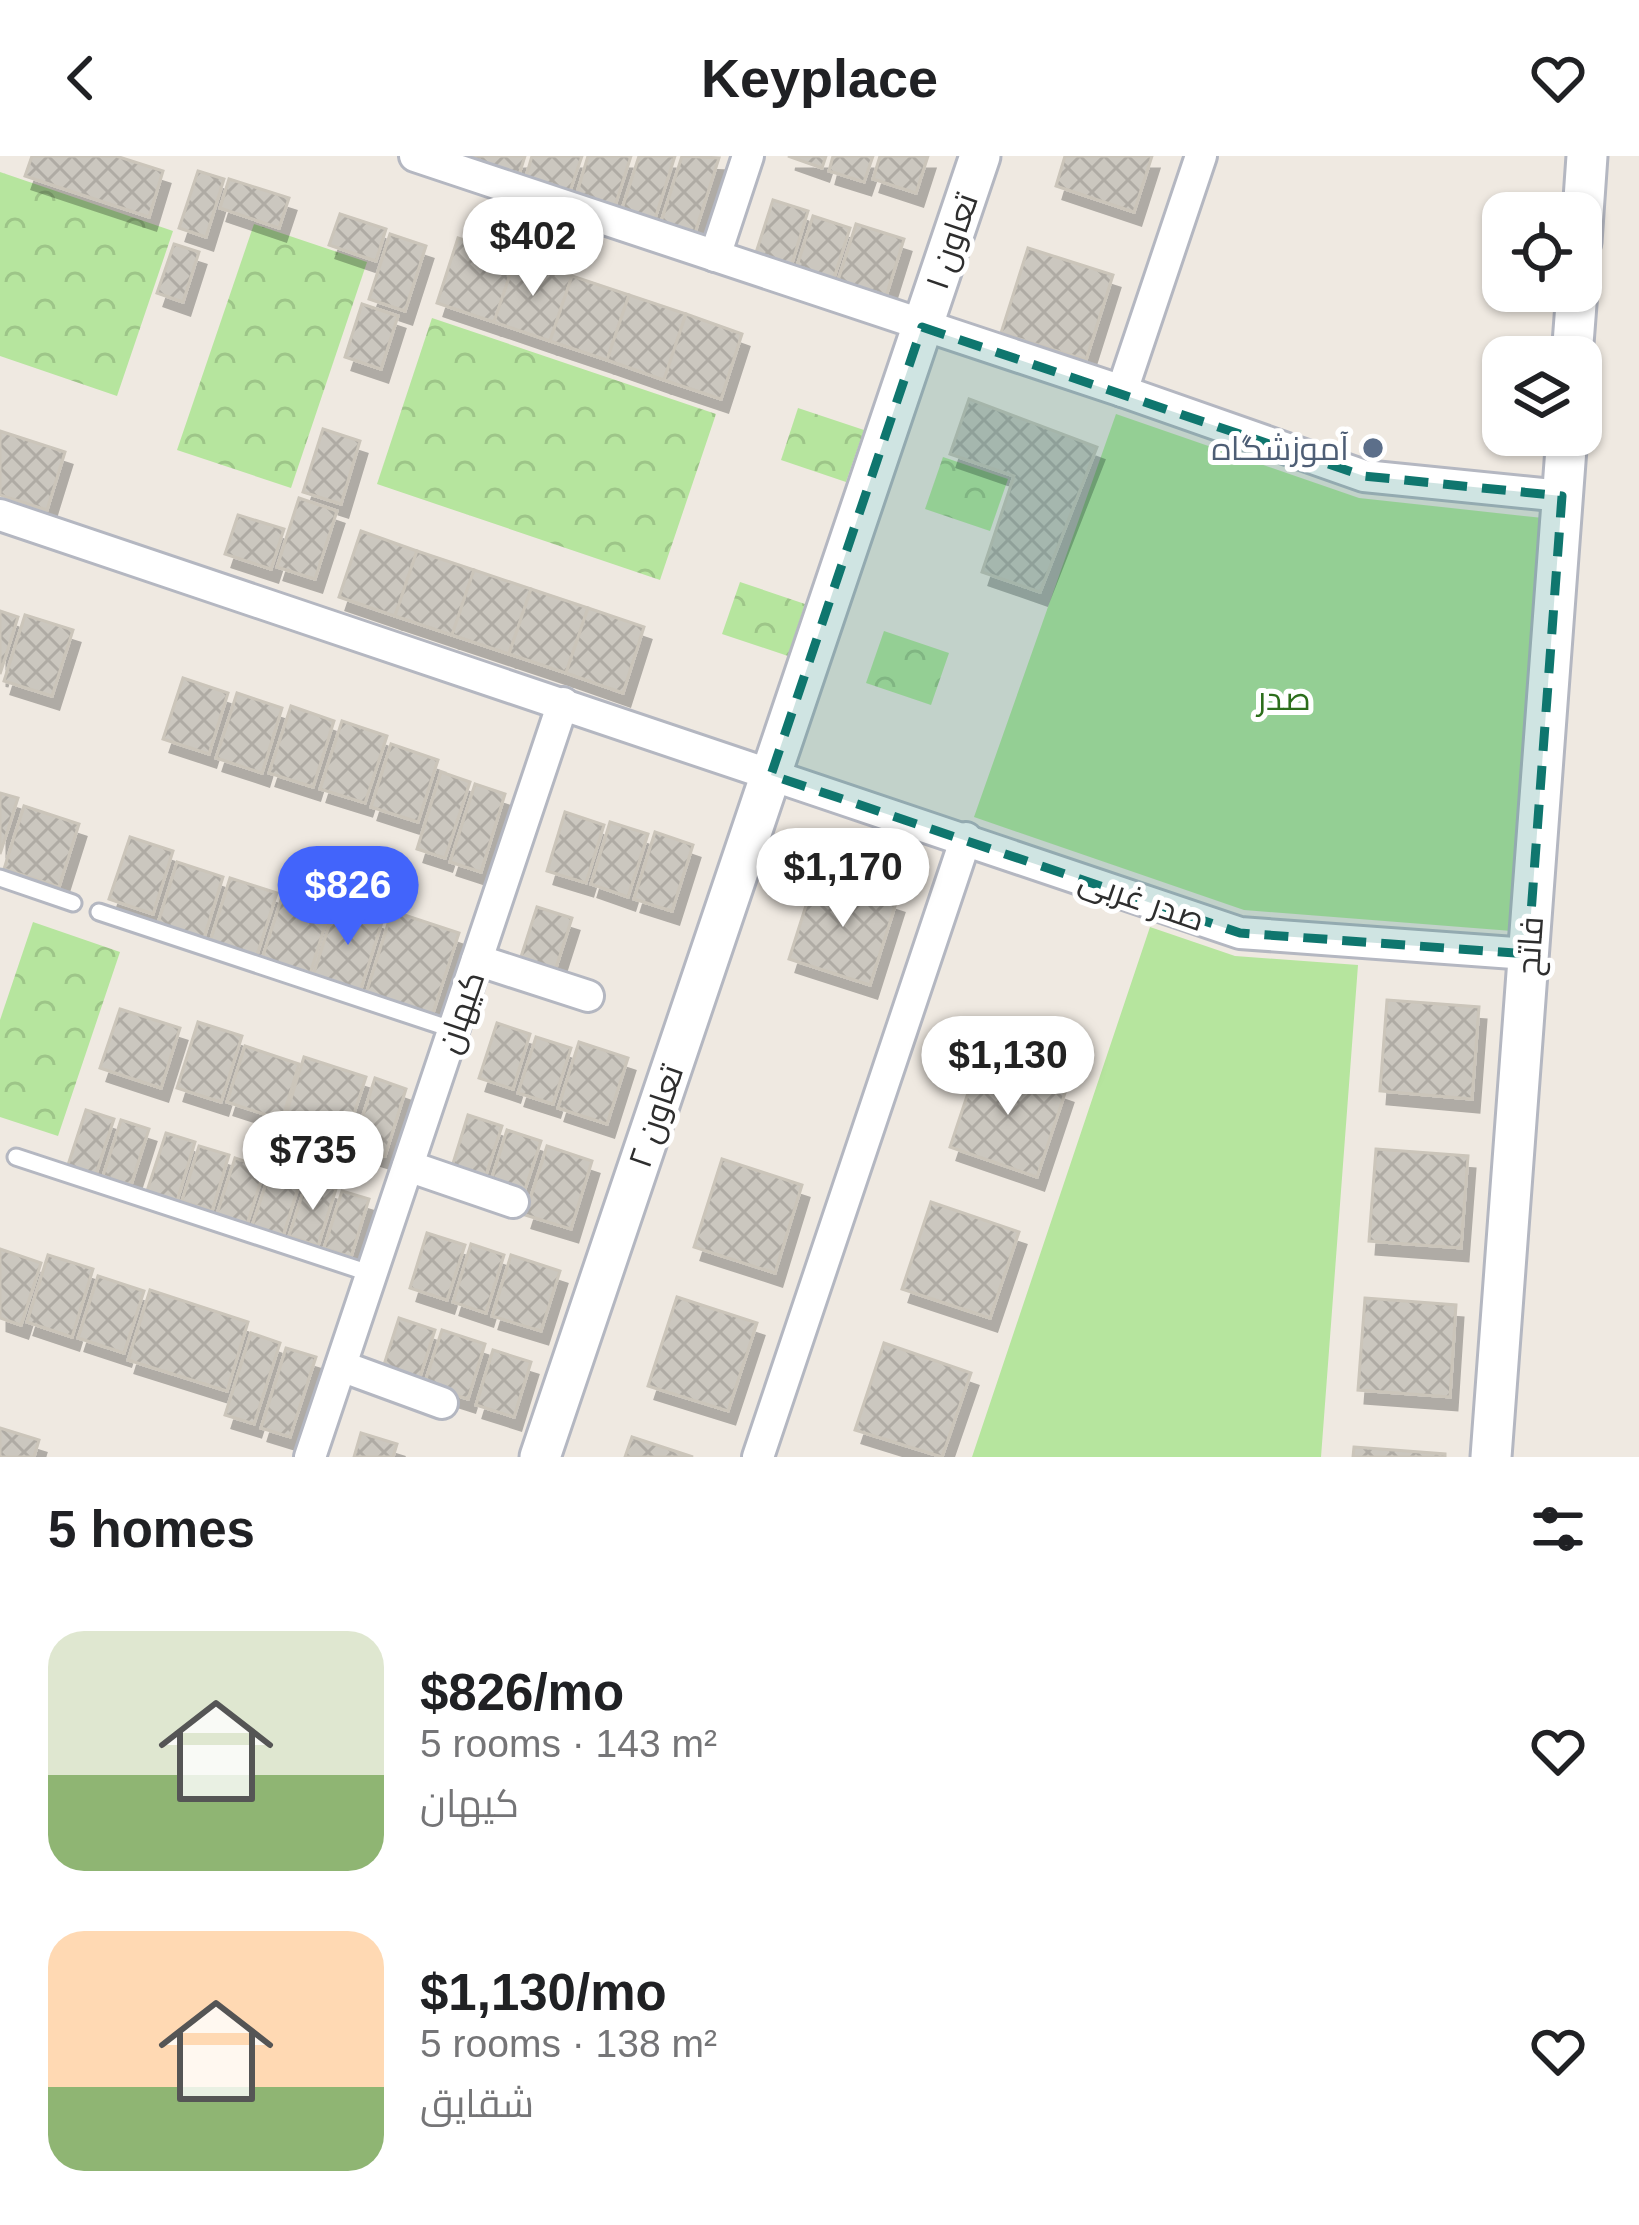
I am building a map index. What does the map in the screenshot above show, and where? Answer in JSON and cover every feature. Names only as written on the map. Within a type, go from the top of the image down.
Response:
[{"type":"street","points":[[415,156],[1364,476],[1562,496]]},
{"type":"street","points":[[715,256],[748,156]]},
{"type":"street","name":"تعاون ۱","points":[[771,775],[980,156]]},
{"type":"street","points":[[1122,391],[1202,156]]},
{"type":"street","points":[[1584,192],[1587,156]]},
{"type":"street","name":"فاتح","points":[[1491,1457],[1565,456]]},
{"type":"street","name":"صدر غربی","points":[[0,514],[1240,933],[1528,954]]},
{"type":"street","name":"کیهان","points":[[310,1457],[563,703]]},
{"type":"street","name":"تعاون ۲","points":[[540,1457],[771,775]]},
{"type":"street","points":[[758,1457],[966,838]]},
{"type":"street","points":[[477,960],[588,996]]},
{"type":"street","points":[[408,1166],[513,1202]]},
{"type":"street","points":[[341,1366],[442,1403]]},
{"type":"lane","points":[[0,878],[73,903]]},
{"type":"lane","points":[[99,912],[454,1030]]},
{"type":"lane","points":[[16,1157],[372,1274]]},
{"type":"highlighted area","points":[[922,327],[1364,476],[1562,496],[1528,954],[1240,933],[771,775]]},
{"type":"green space","points":[[0,172],[173,231],[117,396],[0,356]]},
{"type":"green space","points":[[254,224],[367,262],[291,488],[177,450]]},
{"type":"green space","points":[[432,318],[716,414],[660,580],[377,484]]},
{"type":"green space","points":[[798,408],[864,430],[846,482],[781,460]]},
{"type":"green space","name":"صدر","points":[[1116,414],[1359,498],[1543,518],[1512,931],[1244,910],[974,817]]},
{"type":"green space","points":[[943,457],[1008,479],[990,531],[925,509]]},
{"type":"green space","points":[[740,582],[805,604],[788,656],[722,634]]},
{"type":"green space","points":[[884,631],[949,653],[931,705],[866,683]]},
{"type":"green space","points":[[33,922],[120,952],[58,1136],[0,1117],[0,1020]]},
{"type":"green space","points":[[1150,927],[1235,956],[1358,965],[1321,1457],[972,1457]]},
{"type":"building","points":[[32,156],[116,156],[163,171],[149,217],[25,176]]},
{"type":"building","points":[[474,156],[525,156],[518,178],[471,163]]},
{"type":"building","points":[[532,156],[582,156],[569,194],[525,180]]},
{"type":"building","points":[[588,156],[631,156],[614,209],[576,196]]},
{"type":"building","points":[[639,156],[675,156],[654,222],[621,212]]},
{"type":"building","points":[[682,156],[719,158],[694,236],[660,225]]},
{"type":"building","points":[[788,156],[826,156],[822,168]]},
{"type":"building","points":[[833,156],[873,156],[864,182],[829,171]]},
{"type":"building","points":[[880,156],[928,156],[916,193],[873,179]]},
{"type":"building","points":[[1065,156],[1152,156],[1134,212],[1056,186]]},
{"type":"building","points":[[198,171],[224,179],[206,237],[179,228]]},
{"type":"building","points":[[229,179],[289,198],[279,228],[220,208]]},
{"type":"building","points":[[773,200],[808,211],[789,273],[753,262]]},
{"type":"building","points":[[340,214],[386,229],[376,261],[329,245]]},
{"type":"building","points":[[813,216],[850,228],[832,284],[795,272]]},
{"type":"building","points":[[856,224],[904,239],[883,306],[835,290]]},
{"type":"building","points":[[390,234],[426,246],[405,311],[369,299]]},
{"type":"building","points":[[458,238],[516,257],[494,322],[437,303]]},
{"type":"building","points":[[174,244],[199,252],[183,302],[157,293]]},
{"type":"building","points":[[1028,248],[1113,275],[1086,360],[1001,333]]},
{"type":"building","points":[[516,257],[572,276],[550,341],[494,322]]},
{"type":"building","points":[[572,276],[629,295],[607,360],[550,341]]},
{"type":"building","points":[[629,295],[686,314],[664,380],[607,360]]},
{"type":"building","points":[[362,304],[398,316],[381,369],[345,357]]},
{"type":"building","points":[[686,314],[742,334],[721,399],[664,380]]},
{"type":"building","points":[[969,399],[1097,447],[1040,592],[982,572],[1014,476],[950,454]]},
{"type":"building","points":[[323,429],[360,441],[341,504],[303,492]]},
{"type":"building","points":[[0,431],[65,452],[47,510],[0,495]]},
{"type":"building","points":[[299,498],[337,511],[315,579],[277,567]]},
{"type":"building","points":[[238,515],[284,529],[271,569],[225,554]]},
{"type":"building","points":[[361,531],[417,551],[395,616],[339,597]]},
{"type":"building","points":[[417,551],[474,570],[452,635],[395,616]]},
{"type":"building","points":[[474,570],[531,589],[509,654],[452,635]]},
{"type":"building","points":[[531,589],[588,608],[566,673],[509,654]]},
{"type":"building","points":[[588,608],[644,627],[623,693],[566,673]]},
{"type":"building","points":[[0,611],[18,617],[0,674]]},
{"type":"building","points":[[25,615],[73,630],[52,696],[4,681]]},
{"type":"building","points":[[183,678],[228,693],[209,754],[163,739]]},
{"type":"building","points":[[237,693],[282,708],[262,773],[216,758]]},
{"type":"building","points":[[291,706],[334,721],[313,787],[269,773]]},
{"type":"building","points":[[342,721],[387,736],[365,803],[320,789]]},
{"type":"building","points":[[391,744],[438,760],[418,822],[371,807]]},
{"type":"building","points":[[441,772],[470,782],[445,858],[417,849]]},
{"type":"building","points":[[475,784],[505,794],[481,872],[450,862]]},
{"type":"building","points":[[0,793],[18,798],[0,854]]},
{"type":"building","points":[[24,806],[79,824],[59,887],[4,869]]},
{"type":"building","points":[[565,812],[604,825],[586,883],[547,871]]},
{"type":"building","points":[[610,822],[648,834],[628,897],[591,884]]},
{"type":"building","points":[[655,832],[693,845],[672,911],[634,899]]},
{"type":"building","points":[[130,837],[173,851],[153,914],[109,899]]},
{"type":"building","points":[[177,862],[223,877],[204,938],[158,923]]},
{"type":"building","points":[[816,874],[897,900],[870,985],[789,959]]},
{"type":"building","points":[[230,878],[277,893],[256,958],[210,942]]},
{"type":"building","points":[[282,897],[329,912],[310,974],[262,959]]},
{"type":"building","points":[[336,904],[383,919],[360,992],[313,976]]},
{"type":"building","points":[[537,907],[572,918],[554,974],[519,963]]},
{"type":"building","points":[[392,911],[459,933],[432,1016],[366,994]]},
{"type":"building","points":[[1387,1000],[1479,1007],[1472,1099],[1380,1091]]},
{"type":"building","points":[[120,1009],[180,1028],[161,1088],[100,1068]]},
{"type":"building","points":[[198,1022],[242,1036],[221,1102],[177,1088]]},
{"type":"building","points":[[497,1023],[530,1034],[513,1089],[479,1078]]},
{"type":"building","points":[[536,1037],[571,1048],[553,1104],[518,1093]]},
{"type":"building","points":[[579,1042],[628,1058],[607,1124],[558,1108]]},
{"type":"building","points":[[245,1046],[299,1064],[282,1120],[227,1102]]},
{"type":"building","points":[[304,1057],[366,1077],[344,1144],[283,1124]]},
{"type":"building","points":[[979,1060],[1066,1090],[1037,1177],[950,1147]]},
{"type":"building","points":[[375,1078],[406,1089],[385,1156],[353,1146]]},
{"type":"building","points":[[86,1110],[114,1119],[95,1177],[67,1168]]},
{"type":"building","points":[[468,1115],[502,1126],[483,1184],[450,1173]]},
{"type":"building","points":[[121,1120],[149,1129],[131,1185],[103,1176]]},
{"type":"building","points":[[507,1130],[541,1141],[522,1198],[489,1187]]},
{"type":"building","points":[[166,1133],[195,1142],[177,1201],[147,1191]]},
{"type":"building","points":[[199,1146],[229,1155],[212,1211],[182,1201]]},
{"type":"building","points":[[547,1146],[592,1161],[571,1229],[525,1215]]},
{"type":"building","points":[[1376,1149],[1468,1156],[1461,1248],[1369,1241]]},
{"type":"building","points":[[235,1158],[265,1168],[247,1224],[217,1214]]},
{"type":"building","points":[[722,1159],[802,1185],[775,1273],[694,1247]]},
{"type":"building","points":[[270,1172],[300,1182],[283,1236],[252,1226]]},
{"type":"building","points":[[307,1180],[336,1189],[318,1246],[289,1236]]},
{"type":"building","points":[[342,1191],[369,1199],[351,1257],[324,1248]]},
{"type":"building","points":[[931,1202],[1019,1232],[990,1318],[902,1289]]},
{"type":"building","points":[[427,1233],[465,1245],[447,1300],[410,1288]]},
{"type":"building","points":[[471,1244],[504,1255],[486,1313],[453,1302]]},
{"type":"building","points":[[0,1249],[41,1263],[21,1325],[0,1318]]},
{"type":"building","points":[[48,1255],[93,1269],[72,1337],[27,1322]]},
{"type":"building","points":[[511,1255],[560,1271],[541,1331],[492,1316]]},
{"type":"building","points":[[98,1276],[144,1291],[124,1353],[78,1338]]},
{"type":"building","points":[[150,1290],[248,1322],[227,1391],[128,1360]]},
{"type":"building","points":[[677,1297],[757,1323],[728,1411],[648,1386]]},
{"type":"building","points":[[1365,1298],[1456,1305],[1450,1397],[1358,1390]]},
{"type":"building","points":[[399,1318],[435,1330],[418,1383],[382,1371]]},
{"type":"building","points":[[442,1330],[485,1344],[468,1399],[424,1385]]},
{"type":"building","points":[[251,1333],[280,1343],[254,1424],[225,1415]]},
{"type":"building","points":[[884,1343],[971,1373],[942,1457],[855,1430]]},
{"type":"building","points":[[286,1348],[316,1357],[290,1437],[261,1428]]},
{"type":"building","points":[[493,1350],[531,1362],[514,1417],[476,1405]]},
{"type":"building","points":[[0,1428],[39,1440],[34,1457],[0,1457]]},
{"type":"building","points":[[361,1433],[397,1444],[393,1457],[354,1457]]},
{"type":"building","points":[[632,1437],[693,1457],[625,1457]]},
{"type":"building","points":[[1354,1447],[1445,1454],[1445,1457],[1353,1457]]},
{"type":"place","name":"آموزشگاه","points":[[1373,448]]}]
